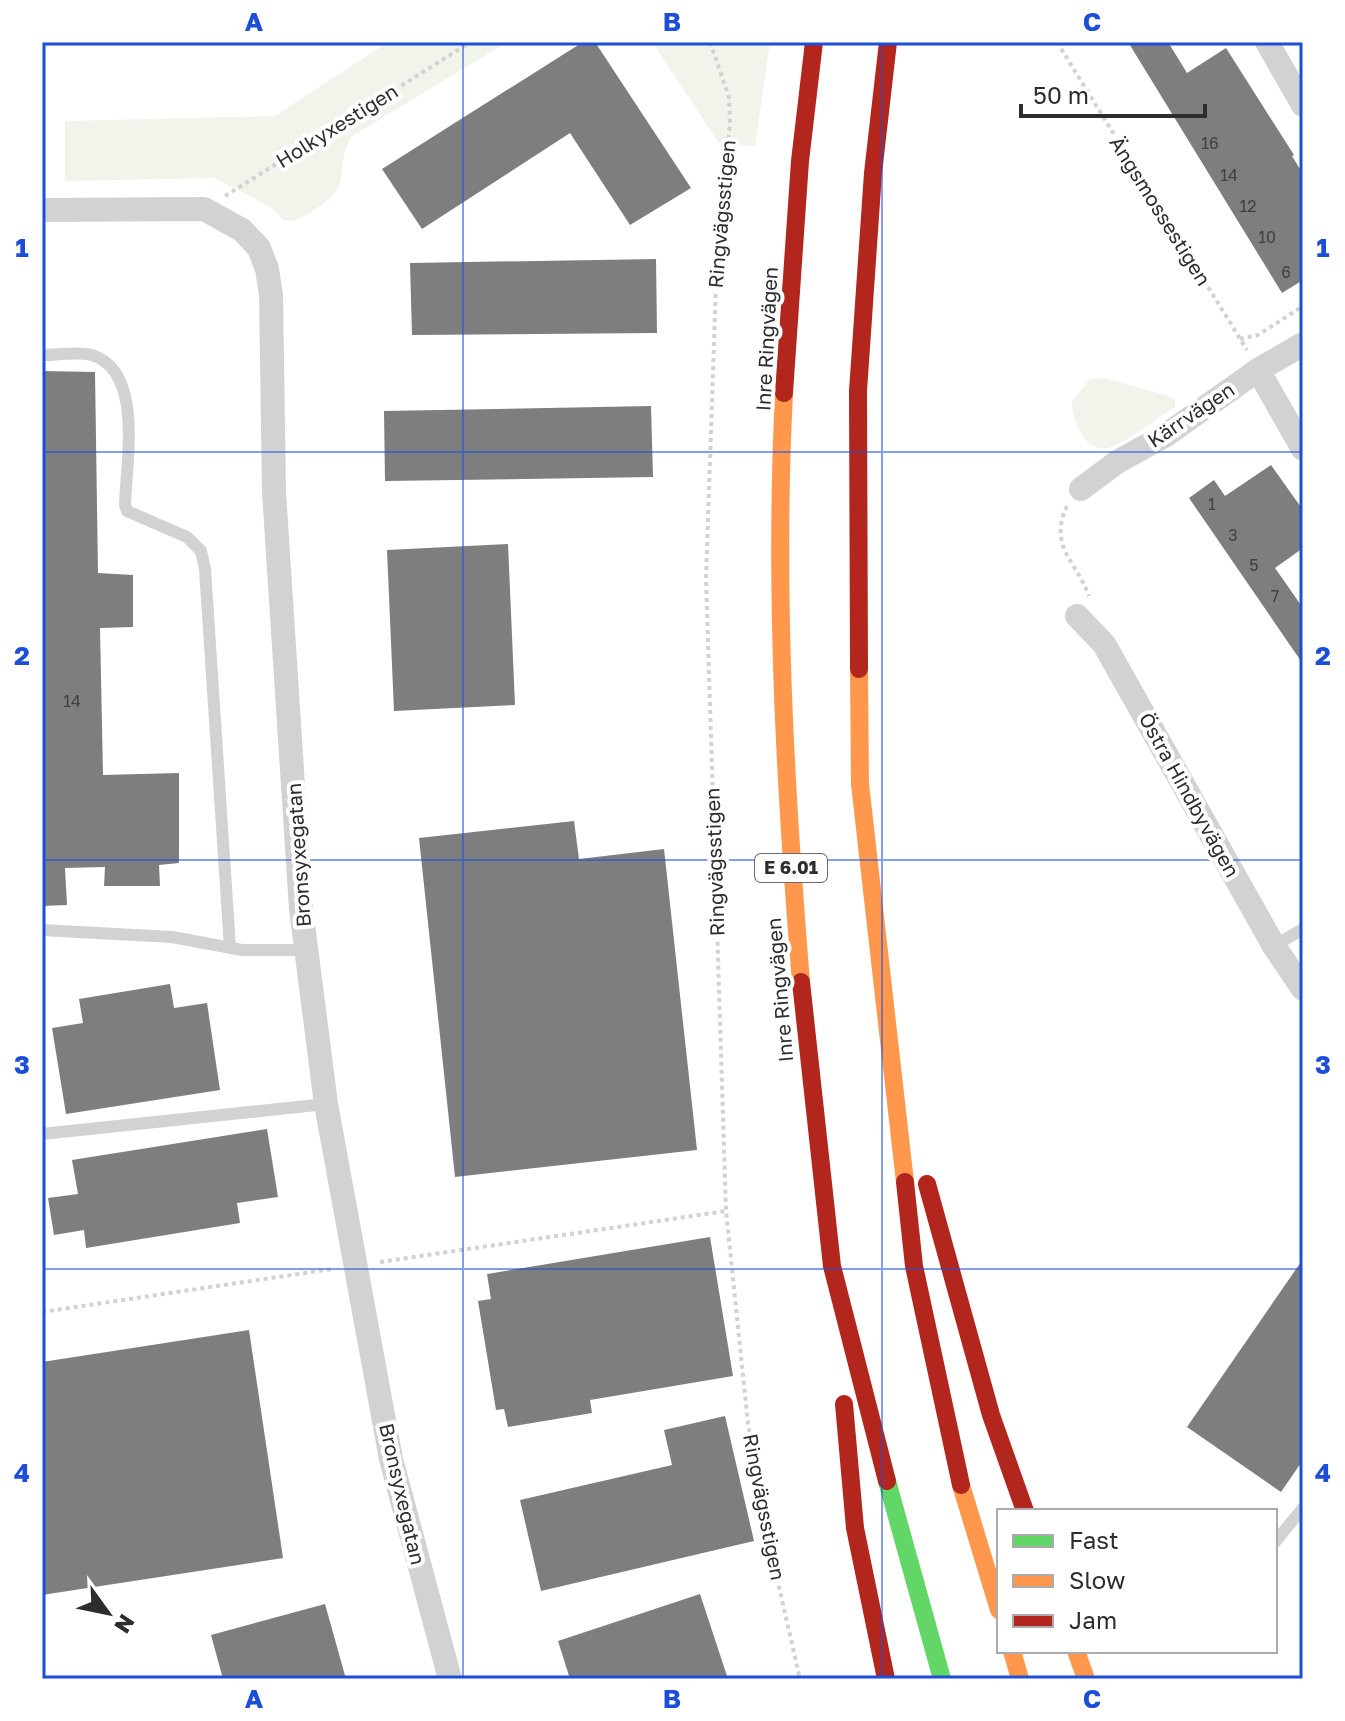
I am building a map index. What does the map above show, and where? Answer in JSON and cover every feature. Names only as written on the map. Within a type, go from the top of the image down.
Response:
[{"type":"highway","name":"Inre Ringvägen","points":[[814,42],[794,235],[782,496],[782,728],[790,853],[809,1074],[833,1274],[906,1559],[942,1679]]},
{"type":"highway","points":[[888,42],[873,173],[858,407],[860,784],[914,1266],[961,1486],[997,1603]]},
{"type":"highway","points":[[888,1039],[991,1415],[1024,1509]]},
{"type":"highway","points":[[833,1274],[855,1528],[886,1679]]},
{"type":"highway","points":[[1013,1653],[1020,1679]]},
{"type":"highway","points":[[1077,1653],[1086,1679]]},
{"type":"street","points":[[1267,42],[1303,105]]},
{"type":"street","name":"Bronsyxegatan","points":[[42,210],[204,209],[242,230],[259,248],[267,269],[271,295],[274,492],[301,909],[326,1104],[391,1459],[450,1679]]},
{"type":"street","name":"Kärrvägen","points":[[1081,489],[1117,462],[1166,435],[1258,370],[1303,344]]},
{"type":"street","points":[[1258,370],[1303,449]]},
{"type":"street","name":"Östra Hindbyvägen","points":[[1084,610],[1274,946],[1303,989]]},
{"type":"lane","points":[[42,355],[91,355],[108,363],[122,380],[128,404],[127,511],[187,537],[201,551],[205,569],[230,948]]},
{"type":"lane","points":[[1274,946],[1303,929]]},
{"type":"lane","points":[[42,930],[172,937],[230,948],[307,950]]},
{"type":"lane","points":[[42,1134],[326,1104]]},
{"type":"lane","points":[[1277,1540],[1303,1508]]},
{"type":"path","name":"Holkyxestigen","points":[[204,209],[471,42]]},
{"type":"path","name":"Ringvägsstigen","points":[[710,42],[729,97],[730,123],[717,256],[706,578],[726,1211],[748,1424],[771,1552],[800,1679]]},
{"type":"path","name":"Ängsmossestigen","points":[[1057,42],[1240,339],[1258,335],[1303,306]]},
{"type":"path","points":[[1081,489],[1068,504],[1061,519],[1059,538],[1088,591],[1084,610]]},
{"type":"path","points":[[42,1312],[726,1211]]},
{"type":"shaded area","points":[[388,42],[507,42],[351,137],[338,188],[322,205],[296,221],[283,220],[271,207],[214,178],[65,181],[65,121],[275,116]]},
{"type":"shaded area","points":[[652,42],[770,42],[755,146],[719,143]]},
{"type":"shaded area","points":[[1104,378],[1169,396],[1175,400],[1175,407],[1118,444],[1102,448],[1094,446],[1077,426],[1072,401],[1090,379]]},
{"type":"building","points":[[583,42],[595,42],[691,188],[630,225],[570,133],[422,229],[382,169]]},
{"type":"building","points":[[1128,42],[1168,42],[1187,73],[1226,48],[1303,174],[1303,280],[1282,293]]},
{"type":"building","points":[[656,259],[657,333],[412,335],[410,263]]},
{"type":"building","points":[[42,371],[95,372],[98,573],[133,575],[133,627],[100,628],[103,775],[179,773],[179,863],[159,865],[160,886],[104,886],[105,867],[65,868],[67,905],[42,906]]},
{"type":"building","points":[[651,406],[653,477],[385,481],[384,411]]},
{"type":"building","points":[[1271,465],[1303,510],[1303,548],[1275,568],[1303,608],[1303,664],[1189,498],[1214,480],[1225,496]]},
{"type":"building","points":[[508,544],[515,705],[394,711],[387,550]]},
{"type":"building","points":[[574,821],[579,859],[664,849],[697,1150],[455,1177],[419,838]]},
{"type":"building","points":[[170,984],[174,1008],[207,1003],[220,1090],[66,1114],[52,1028],[83,1023],[79,999]]},
{"type":"building","points":[[267,1129],[278,1197],[237,1203],[240,1223],[86,1248],[84,1230],[54,1235],[48,1198],[78,1194],[72,1160]]},
{"type":"building","points":[[710,1237],[733,1376],[590,1400],[592,1413],[508,1427],[504,1409],[496,1410],[478,1301],[491,1299],[487,1274]]},
{"type":"building","points":[[1303,1259],[1303,1460],[1281,1492],[1187,1427]]},
{"type":"building","points":[[249,1330],[283,1558],[42,1595],[42,1362]]},
{"type":"building","points":[[725,1416],[754,1541],[541,1591],[520,1500],[672,1465],[664,1430]]},
{"type":"building","points":[[700,1594],[728,1679],[570,1679],[558,1641]]},
{"type":"building","points":[[325,1604],[346,1679],[223,1679],[211,1635]]},
{"type":"traffic: fast","points":[[887,1481],[942,1679]]},
{"type":"traffic: slow","points":[[784,393],[780,540],[783,688],[801,982]]},
{"type":"traffic: slow","points":[[859,669],[860,784],[905,1182]]},
{"type":"traffic: slow","points":[[961,1485],[997,1603]]},
{"type":"traffic: slow","points":[[1013,1653],[1020,1679]]},
{"type":"traffic: slow","points":[[1077,1653],[1086,1679]]},
{"type":"traffic: jam","points":[[784,393],[800,161],[814,42]]},
{"type":"traffic: jam","points":[[859,669],[858,391],[873,173],[888,42]]},
{"type":"traffic: jam","points":[[801,982],[832,1266],[887,1481]]},
{"type":"traffic: jam","points":[[905,1182],[914,1266],[961,1485]]},
{"type":"traffic: jam","points":[[927,1184],[991,1415],[1024,1509]]},
{"type":"traffic: jam","points":[[844,1404],[855,1528],[886,1679]]}]
